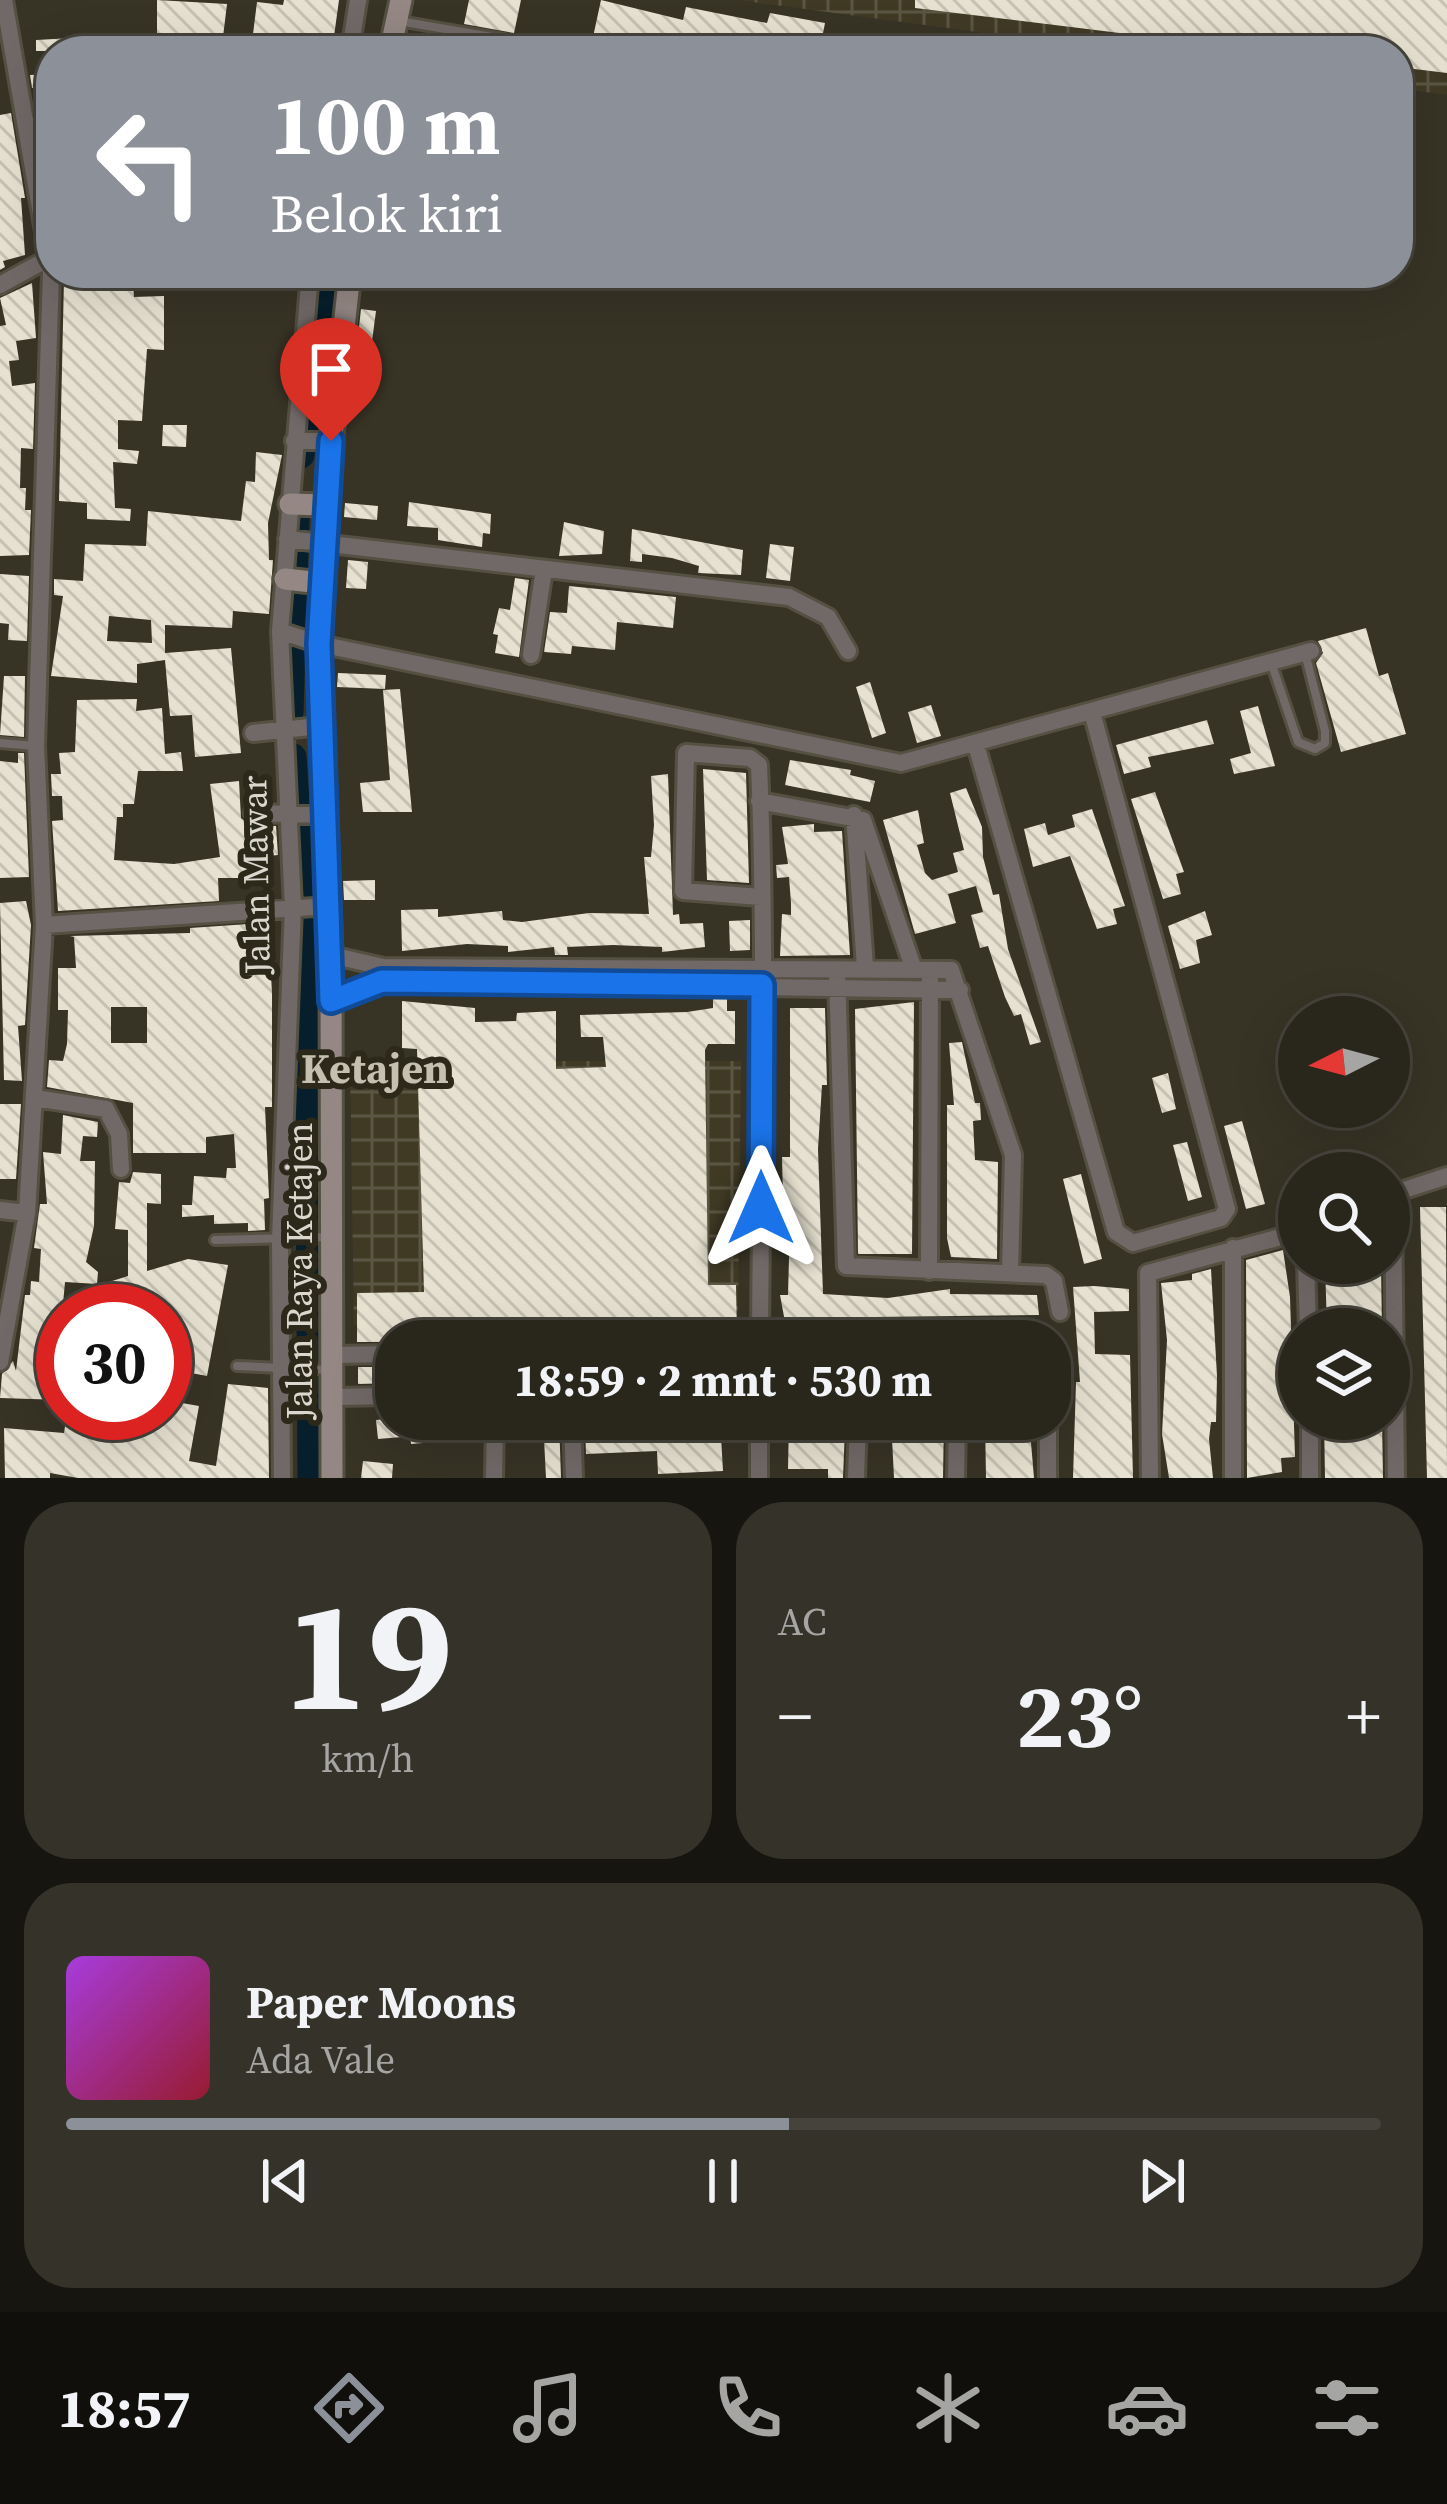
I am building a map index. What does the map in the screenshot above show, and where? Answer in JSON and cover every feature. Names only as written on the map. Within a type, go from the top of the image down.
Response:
[{"type":"street","points":[[4,0],[36,175]]},
{"type":"street","points":[[352,36],[358,0]]},
{"type":"street","points":[[27,126],[36,126]]},
{"type":"street","points":[[0,285],[36,265]]},
{"type":"street","points":[[0,1362],[27,1213],[44,925],[36,746],[50,288]]},
{"type":"street","name":"Jalan Mawar","points":[[282,1478],[282,1240],[296,907],[292,816],[301,728],[283,632],[303,581],[321,333],[313,288]]},
{"type":"street","name":"Jalan Raya Ketajen","points":[[332,1478],[322,1237],[331,956],[320,815],[301,728],[312,641],[303,581],[303,539],[321,333],[343,288]]},
{"type":"street","points":[[303,539],[797,599],[828,616],[848,651]]},
{"type":"street","points":[[531,656],[544,569]]},
{"type":"street","points":[[283,632],[901,763],[1308,651]]},
{"type":"street","points":[[976,745],[1116,1232],[1133,1243],[1221,1218],[1227,1209],[1092,712]]},
{"type":"street","points":[[253,733],[301,728]]},
{"type":"street","points":[[760,1320],[762,977],[761,897],[758,802],[754,759],[684,755],[682,891],[761,897]]},
{"type":"street","points":[[758,802],[854,815],[868,828],[931,988],[928,1271]]},
{"type":"street","points":[[253,813],[320,815]]},
{"type":"street","points":[[854,815],[865,968]]},
{"type":"street","points":[[44,925],[326,906]]},
{"type":"street","points":[[331,956],[382,974],[837,977],[960,990]]},
{"type":"street","points":[[837,977],[865,968],[951,970],[1013,1155],[1010,1273]]},
{"type":"street","points":[[331,1001],[382,974]]},
{"type":"street","points":[[837,977],[845,1266],[1052,1277],[1060,1312]]},
{"type":"street","points":[[35,1098],[106,1109],[119,1134],[121,1169]]},
{"type":"street","points":[[1396,1478],[1393,1202],[1397,1192],[1447,1176]]},
{"type":"street","points":[[0,1210],[27,1213]]},
{"type":"street","points":[[1150,1478],[1148,1274],[1278,1237]]},
{"type":"street","points":[[1233,1248],[1233,1478]]},
{"type":"street","points":[[325,1365],[375,1357]]},
{"type":"street","points":[[332,1397],[375,1396]]},
{"type":"street","points":[[494,1440],[494,1478]]},
{"type":"street","points":[[573,1440],[574,1478]]},
{"type":"street","points":[[758,1478],[759,1440]]},
{"type":"street","points":[[856,1478],[857,1440]]},
{"type":"street","points":[[956,1478],[957,1440]]},
{"type":"street","points":[[1048,1440],[1048,1478]]},
{"type":"street","points":[[1310,1440],[1310,1478]]},
{"type":"lane","points":[[399,10],[489,36]]},
{"type":"lane","points":[[1271,663],[1298,742],[1306,750],[1318,748],[1325,731],[1308,651]]},
{"type":"lane","points":[[0,742],[36,746]]},
{"type":"lane","points":[[215,1240],[322,1237]]},
{"type":"lane","points":[[237,1366],[283,1371],[325,1365]]},
{"type":"shaded area","points":[[738,0],[1447,0],[1447,95],[1413,90],[1413,36],[1007,36]]},
{"type":"shaded area","points":[[350,1061],[741,1061],[738,1311],[375,1320],[375,1324],[354,1325]]},
{"type":"building","points":[[157,0],[227,4],[223,36],[157,34]]},
{"type":"building","points":[[284,0],[339,0],[334,36],[253,34],[257,2],[283,5]]},
{"type":"building","points":[[469,0],[521,0],[514,33],[464,24]]},
{"type":"building","points":[[601,0],[683,20],[686,7],[767,23],[770,13],[825,23],[822,36],[593,36]]},
{"type":"building","points":[[915,0],[1447,0],[1447,73],[1413,69],[1413,36],[1144,36],[915,8]]},
{"type":"building","points":[[11,113],[25,198],[21,198],[25,255],[3,261],[5,267],[0,270],[0,115]]},
{"type":"building","points":[[32,283],[36,338],[16,341],[19,360],[9,361],[12,386],[35,383],[33,449],[21,448],[20,488],[26,488],[25,510],[31,510],[29,555],[0,556],[0,326],[6,325],[0,298]]},
{"type":"building","points":[[64,288],[133,288],[134,297],[164,296],[164,350],[147,349],[142,421],[118,420],[118,449],[139,451],[137,464],[113,462],[115,508],[131,509],[130,521],[87,519],[87,503],[59,501]]},
{"type":"building","points":[[361,309],[376,311],[371,349],[365,349],[363,373],[368,373],[369,390],[352,390]]},
{"type":"building","points":[[163,425],[187,425],[186,447],[162,446]]},
{"type":"building","points":[[256,452],[282,455],[268,523],[269,560],[273,560],[269,614],[233,611],[232,628],[165,625],[165,653],[231,648],[241,753],[195,757],[192,715],[170,716],[165,660],[137,664],[137,683],[51,676],[63,596],[54,595],[54,579],[83,581],[85,544],[146,546],[148,511],[241,521],[246,481],[255,482]],"holes":[[[109,616],[151,620],[152,643],[107,641]]]},
{"type":"building","points":[[409,502],[491,514],[490,534],[483,533],[482,547],[438,540],[438,528],[407,526]]},
{"type":"building","points":[[345,503],[378,506],[377,520],[344,517]]},
{"type":"building","points":[[564,522],[604,531],[602,554],[559,556]]},
{"type":"building","points":[[632,529],[743,550],[741,575],[698,573],[699,566],[642,554],[642,562],[630,561]]},
{"type":"building","points":[[770,544],[794,547],[790,581],[766,578]]},
{"type":"building","points":[[348,560],[368,562],[366,589],[346,588]]},
{"type":"building","points":[[0,574],[29,576],[27,641],[8,640],[9,624],[0,623]]},
{"type":"building","points":[[515,578],[529,580],[519,657],[495,653],[498,635],[493,634],[499,608],[510,610]]},
{"type":"building","points":[[569,586],[676,597],[673,628],[617,622],[615,650],[572,646],[571,654],[544,652],[550,612],[567,613]]},
{"type":"building","points":[[1366,628],[1379,676],[1388,673],[1406,734],[1341,752],[1316,663],[1323,653],[1318,641]]},
{"type":"building","points":[[338,673],[386,675],[385,689],[337,687]]},
{"type":"building","points":[[4,676],[25,676],[24,737],[0,735]]},
{"type":"building","points":[[870,682],[886,733],[872,738],[856,687]]},
{"type":"building","points":[[400,689],[412,812],[363,812],[360,783],[390,780],[383,690]]},
{"type":"building","points":[[137,699],[136,711],[162,708],[165,754],[181,752],[183,771],[138,771],[134,804],[123,804],[123,817],[117,817],[114,860],[174,864],[220,857],[210,784],[239,781],[241,818],[251,826],[276,826],[278,855],[268,856],[268,878],[218,878],[219,901],[58,911],[52,821],[63,820],[62,796],[52,796],[51,774],[61,774],[59,753],[75,752],[77,700]]},
{"type":"building","points":[[931,705],[941,736],[917,743],[908,712]]},
{"type":"building","points":[[1258,706],[1275,766],[1234,774],[1230,759],[1251,753],[1240,711]]},
{"type":"building","points":[[1207,720],[1214,744],[1148,757],[1151,767],[1124,774],[1116,745]]},
{"type":"building","points":[[18,753],[24,753],[29,877],[0,878],[0,761],[18,763]]},
{"type":"building","points":[[790,760],[851,770],[850,775],[875,781],[870,802],[785,785]]},
{"type":"building","points":[[703,769],[746,773],[749,883],[707,880]]},
{"type":"building","points":[[668,774],[673,915],[679,914],[680,924],[703,923],[705,947],[662,952],[662,947],[567,947],[568,955],[555,955],[554,947],[508,952],[508,946],[467,944],[402,951],[401,910],[438,909],[438,917],[502,911],[503,920],[522,922],[589,913],[649,914],[644,857],[651,857],[654,825],[651,776]]},
{"type":"building","points":[[966,788],[982,827],[983,857],[993,895],[999,894],[1008,949],[1041,1042],[1030,1045],[1021,1014],[1014,1016],[1005,997],[988,946],[980,948],[971,915],[983,912],[976,886],[948,894],[956,923],[915,934],[883,820],[918,810],[924,843],[917,845],[925,873],[932,880],[958,872],[953,853],[964,850],[950,793]]},
{"type":"building","points":[[1155,792],[1184,872],[1176,874],[1181,894],[1163,899],[1131,799]]},
{"type":"building","points":[[1092,809],[1125,906],[1113,909],[1117,924],[1097,929],[1070,856],[1033,867],[1024,829],[1045,823],[1048,835],[1075,827],[1072,815]]},
{"type":"building","points":[[814,824],[814,832],[842,831],[850,955],[780,956],[782,914],[791,915],[789,877],[777,878],[776,865],[788,864],[782,827]]},
{"type":"building","points":[[375,880],[375,900],[344,900],[343,881]]},
{"type":"building","points":[[26,901],[31,925],[25,1025],[18,1026],[22,1081],[4,1080],[0,903]]},
{"type":"building","points":[[1205,911],[1212,935],[1196,940],[1200,963],[1180,969],[1168,926]]},
{"type":"building","points":[[750,920],[750,950],[730,951],[729,921]]},
{"type":"building","points":[[262,923],[265,975],[271,975],[272,993],[272,1107],[265,1107],[269,1198],[264,1199],[265,1230],[248,1231],[248,1223],[214,1224],[214,1215],[182,1217],[182,1205],[192,1205],[194,1176],[226,1178],[227,1168],[236,1168],[234,1134],[206,1137],[206,1153],[133,1153],[133,1103],[47,1087],[49,1060],[63,1061],[67,1044],[68,1010],[58,1010],[58,968],[76,968],[74,937],[70,936],[190,933],[190,928]],"holes":[[[111,1007],[147,1007],[147,1043],[111,1043]]]},
{"type":"building","points":[[713,999],[727,999],[727,1011],[735,1011],[735,1044],[708,1044],[705,1050],[708,1285],[736,1285],[737,1320],[375,1320],[375,1342],[357,1342],[357,1293],[424,1292],[417,1049],[402,1048],[402,1001],[475,1008],[475,1022],[516,1021],[517,1013],[556,1011],[556,1069],[606,1067],[603,1037],[581,1037],[580,1015],[713,1008]]},
{"type":"building","points":[[914,1002],[912,1254],[858,1254],[855,1009]]},
{"type":"building","points":[[790,1008],[825,1008],[827,1085],[822,1085],[818,1149],[823,1294],[888,1298],[950,1289],[950,1294],[1037,1295],[1039,1315],[785,1320],[780,1295],[788,1295],[790,1221],[788,1200],[783,1200],[782,1157],[790,1157]]},
{"type":"building","points":[[962,1042],[975,1103],[980,1103],[981,1120],[973,1121],[975,1160],[998,1162],[997,1259],[951,1257],[947,1238],[947,1105],[954,1105],[949,1043]]},
{"type":"building","points":[[1168,1073],[1176,1109],[1162,1113],[1152,1078]]},
{"type":"building","points":[[0,1104],[21,1104],[16,1179],[0,1179]]},
{"type":"building","points":[[63,1115],[98,1122],[97,1137],[83,1136],[80,1161],[95,1161],[94,1226],[86,1262],[98,1272],[97,1284],[36,1284],[36,1399],[0,1398],[2,1374],[13,1361],[16,1371],[25,1295],[30,1295],[31,1281],[39,1282],[41,1249],[34,1248],[40,1204],[47,1204],[43,1152],[61,1154]]},
{"type":"building","points":[[1242,1121],[1265,1204],[1246,1209],[1224,1126]]},
{"type":"building","points":[[1187,1142],[1202,1197],[1188,1201],[1173,1145]]},
{"type":"building","points":[[133,1172],[161,1174],[161,1204],[147,1203],[147,1271],[188,1259],[228,1265],[207,1376],[192,1373],[192,1284],[103,1284],[128,1276],[128,1230],[115,1229],[119,1182],[130,1183]]},
{"type":"building","points":[[1081,1174],[1102,1259],[1084,1264],[1063,1179]]},
{"type":"building","points":[[1420,1207],[1446,1207],[1447,1478],[1427,1478]]},
{"type":"building","points":[[1278,1251],[1278,1284],[1288,1284],[1290,1308],[1278,1308],[1278,1440],[1294,1440],[1295,1457],[1281,1458],[1282,1472],[1247,1478],[1246,1260]]},
{"type":"building","points":[[1211,1269],[1217,1376],[1216,1422],[1211,1422],[1209,1439],[1213,1478],[1169,1478],[1162,1434],[1167,1340],[1161,1283],[1192,1280],[1192,1274]]},
{"type":"building","points":[[1326,1284],[1381,1284],[1382,1308],[1326,1308]]},
{"type":"building","points":[[1073,1287],[1129,1289],[1129,1311],[1094,1312],[1095,1354],[1130,1355],[1133,1478],[1073,1478],[1076,1382],[1080,1382]]},
{"type":"building","points":[[358,1367],[375,1367],[375,1384],[358,1384]]},
{"type":"building","points":[[228,1384],[268,1388],[269,1478],[78,1478],[50,1473],[50,1478],[5,1478],[4,1428],[36,1431],[36,1440],[192,1440],[192,1405],[199,1406],[189,1461],[216,1466]]},
{"type":"building","points":[[411,1440],[457,1440],[411,1444]]},
{"type":"building","points":[[544,1440],[560,1440],[561,1478],[546,1478]]},
{"type":"building","points":[[585,1440],[721,1440],[723,1471],[658,1474],[657,1451],[586,1454]]},
{"type":"building","points":[[789,1440],[845,1440],[843,1478],[828,1478],[828,1469],[788,1469]]},
{"type":"building","points":[[892,1440],[944,1440],[943,1478],[894,1478]]},
{"type":"building","points":[[985,1440],[1031,1440],[1034,1478],[986,1478]]},
{"type":"building","points":[[1324,1440],[1382,1440],[1383,1478],[1325,1478]]},
{"type":"building","points":[[363,1461],[393,1464],[392,1478],[361,1478]]},
{"type":"waterway","points":[[301,455],[323,288]]},
{"type":"waterway","points":[[290,712],[296,517]]},
{"type":"waterway","points":[[293,757],[308,969],[311,1478]]},
{"type":"district","name":"Ketajen","points":[[375,1068]]},
{"type":"route","points":[[331,441],[322,540],[319,726],[331,1001],[348,990],[382,981],[762,985],[761,1208]]}]
